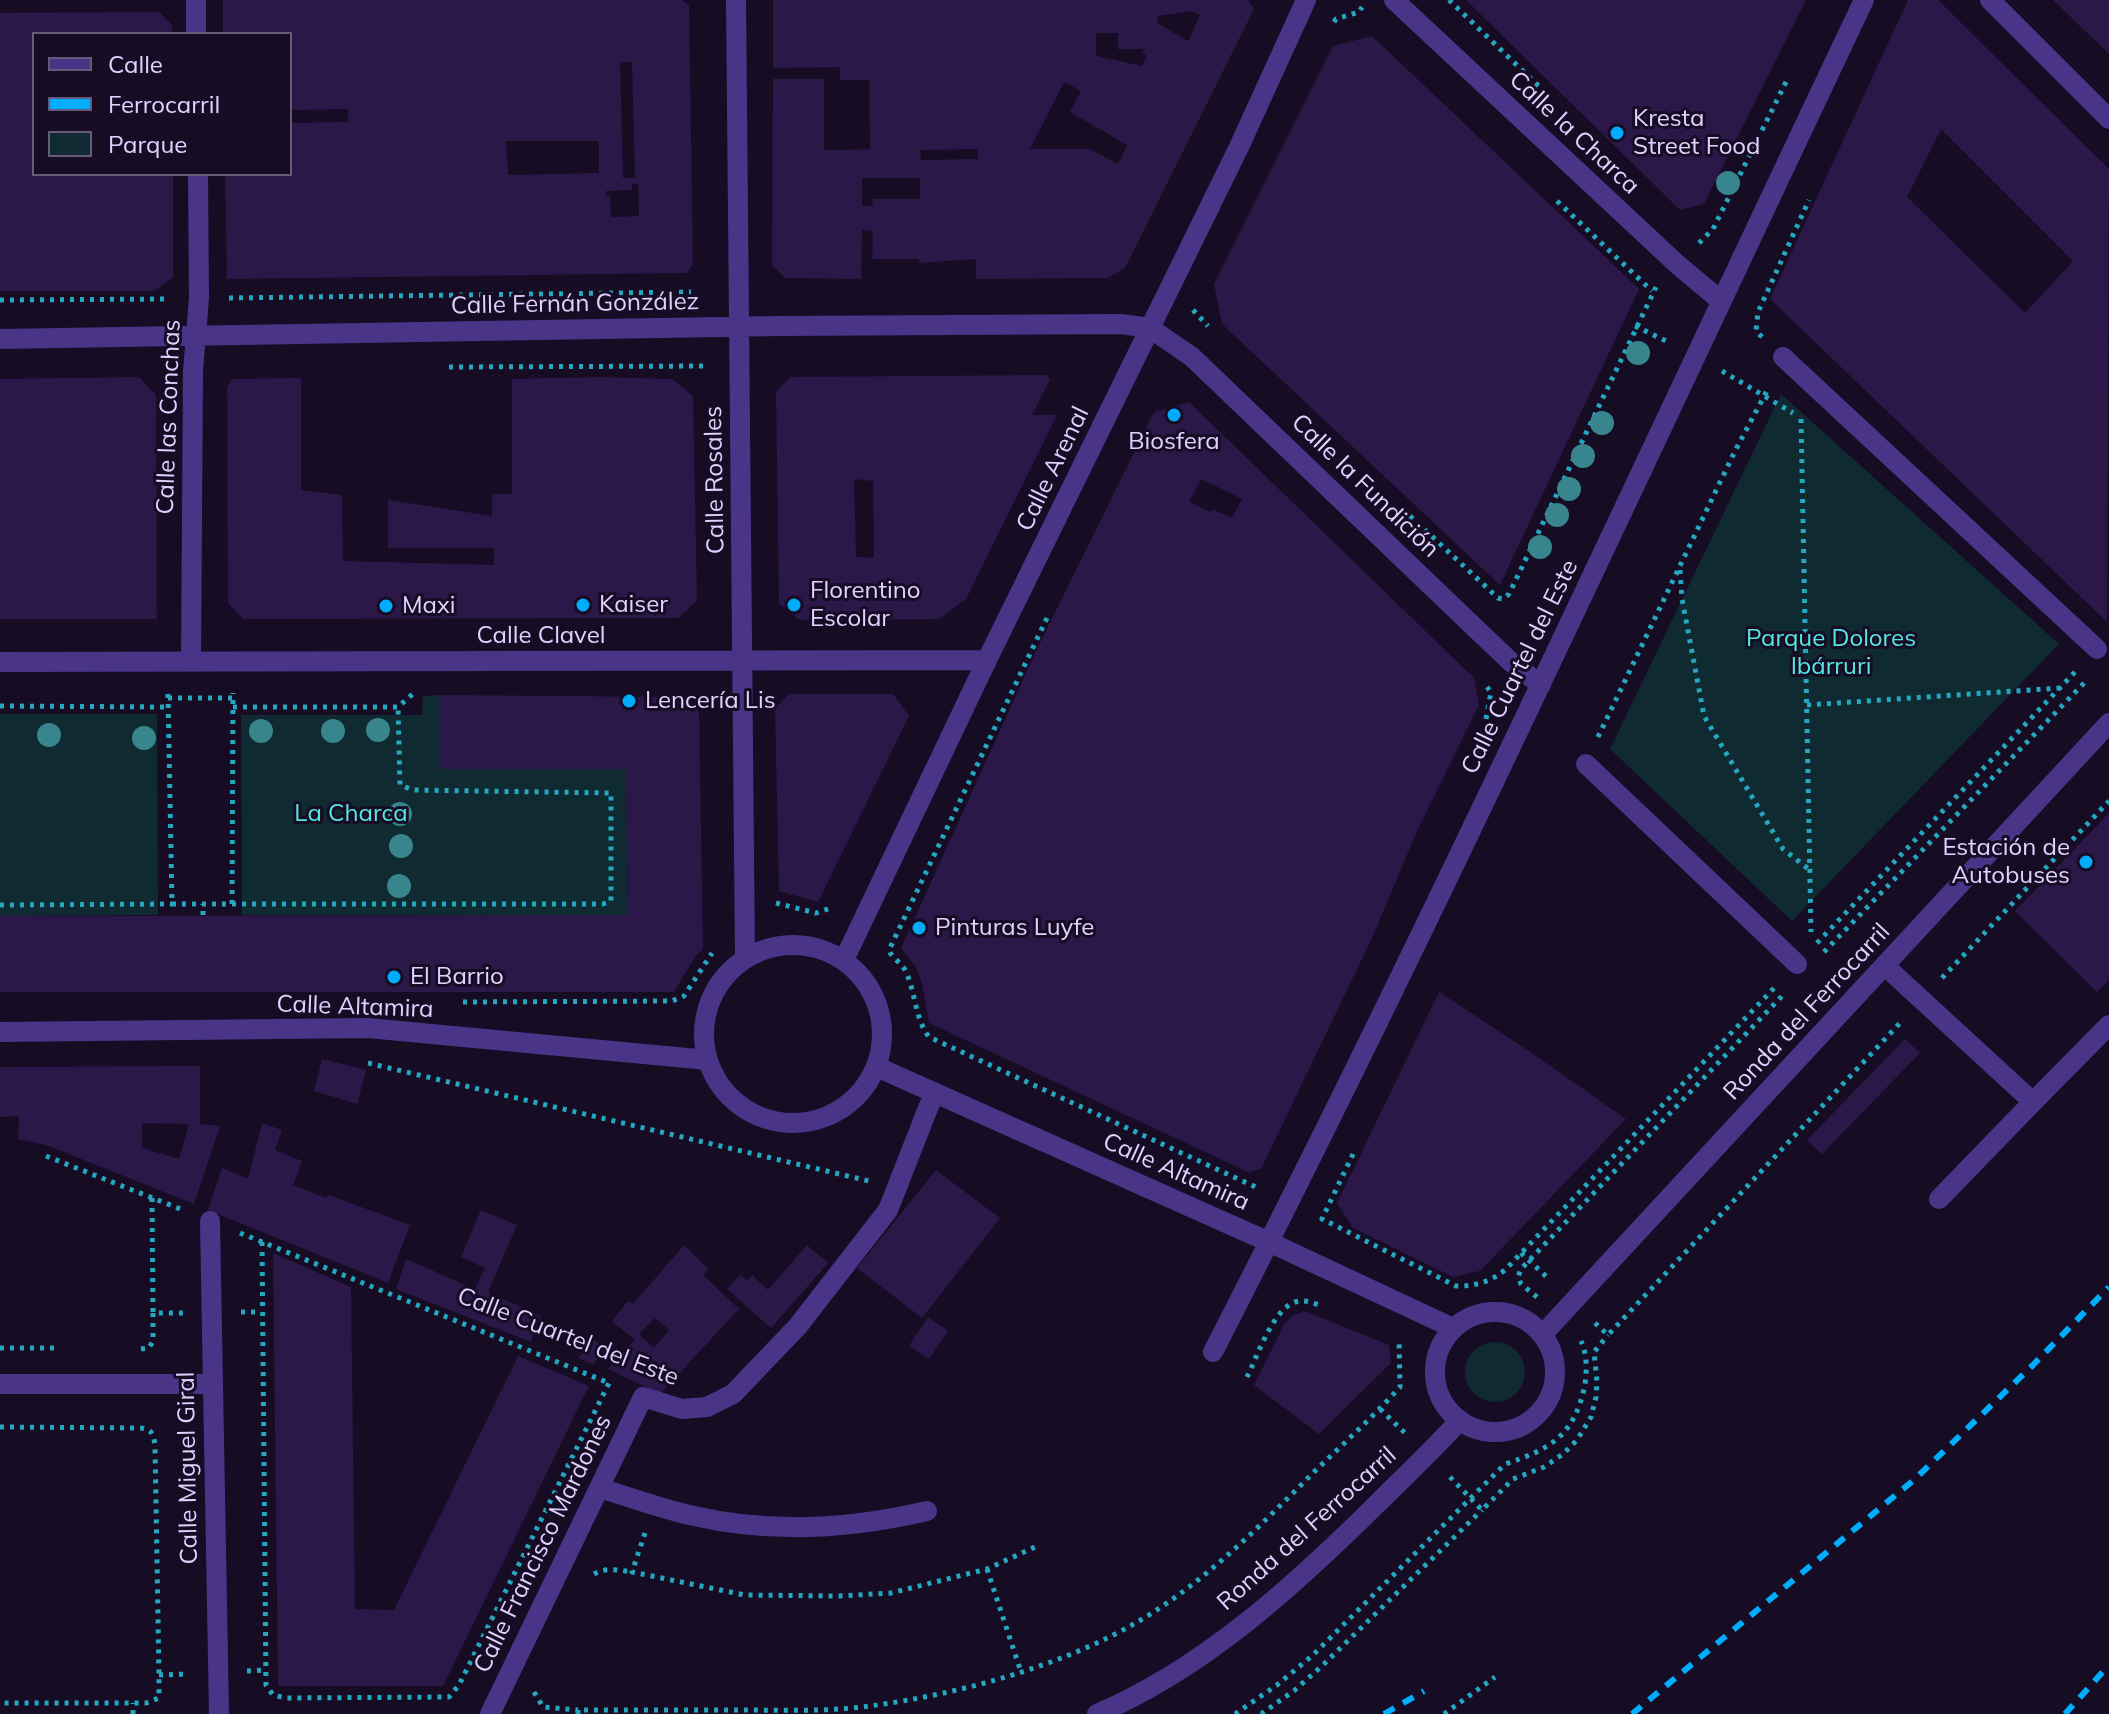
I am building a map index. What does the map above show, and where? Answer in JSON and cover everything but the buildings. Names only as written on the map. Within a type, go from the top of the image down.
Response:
[{"type":"street","points":[[196,0],[196,32]]},
{"type":"street","name":"Calle Rosales","points":[[736,0],[745,959]]},
{"type":"street","name":"Calle Arenal","points":[[844,960],[987,660],[1239,147],[1306,0]]},
{"type":"street","name":"Calle la Charca","points":[[1394,0],[1678,265],[1721,301]]},
{"type":"street","name":"Calle Cuartel del Este","points":[[1213,1352],[1541,685],[1864,0]]},
{"type":"street","points":[[1990,0],[2109,119]]},
{"type":"street","name":"Calle las Conchas","points":[[191,661],[193,371],[199,298],[198,176]]},
{"type":"street","name":"Calle Fernán González","points":[[0,339],[1106,323],[1150,328]]},
{"type":"street","name":"Calle la Fundición","points":[[1150,328],[1192,357],[1511,662],[1541,685]]},
{"type":"street","points":[[1783,357],[2097,649]]},
{"type":"street","name":"Calle Clavel","points":[[0,662],[987,660]]},
{"type":"street","name":"Ronda del Ferrocarril","points":[[1543,1334],[2109,723]]},
{"type":"street","points":[[1586,764],[1804,957]]},
{"type":"street","points":[[795,944],[820,949],[844,960],[865,981],[879,1008],[883,1037],[877,1067],[865,1088],[847,1105],[826,1117],[802,1123],[777,1122],[754,1114],[734,1100],[718,1082],[708,1060],[704,1032],[710,1003],[724,978],[745,959],[770,948],[795,944]]},
{"type":"street","points":[[1885,966],[2033,1102]]},
{"type":"street","points":[[1939,1199],[2109,1025]]},
{"type":"street","name":"Calle Altamira","points":[[0,1032],[368,1028],[708,1060]]},
{"type":"street","name":"Calle Altamira","points":[[877,1067],[1453,1328]]},
{"type":"street","name":"Calle Cuartel del Este","points":[[643,1397],[682,1409],[707,1407],[733,1394],[798,1326],[888,1210],[934,1093]]},
{"type":"street","name":"Calle Miguel Giral","points":[[210,1221],[219,1714]]},
{"type":"street","points":[[1503,1312],[1526,1320],[1543,1334],[1553,1352],[1556,1371],[1554,1387],[1537,1416],[1519,1427],[1501,1432],[1480,1430],[1447,1409],[1435,1376],[1436,1359],[1453,1328],[1475,1315],[1503,1312]]},
{"type":"street","points":[[0,1384],[212,1384]]},
{"type":"street","name":"Calle Francisco Mardones","points":[[490,1714],[643,1397]]},
{"type":"street","name":"Ronda del Ferrocarril","points":[[1097,1714],[1179,1670],[1258,1614],[1347,1534],[1460,1420]]},
{"type":"street","points":[[599,1488],[695,1516],[786,1529],[840,1527],[927,1511]]},
{"type":"path","points":[[1406,513],[1498,598],[1503,599],[1509,594],[1652,291],[1713,229],[1791,71]]},
{"type":"path","points":[[0,300],[738,292]]},
{"type":"path","points":[[1192,309],[1213,331],[1192,357]]},
{"type":"path","points":[[1586,764],[1783,357]]},
{"type":"path","points":[[441,367],[708,366]]},
{"type":"path","points":[[1801,418],[1812,872],[1804,957]]},
{"type":"path","points":[[1680,568],[1682,599],[1704,716],[1783,849],[1812,872]]},
{"type":"path","points":[[1053,607],[889,950],[891,956],[904,968],[921,1026],[929,1037],[1270,1194]]},
{"type":"path","points":[[1481,678],[1491,692],[1485,722]]},
{"type":"path","points":[[1807,705],[2060,688]]},
{"type":"path","points":[[172,904],[168,698],[233,698],[232,904]]},
{"type":"path","points":[[0,706],[168,707]]},
{"type":"path","points":[[0,905],[603,904],[611,901],[611,793],[413,790],[400,785],[398,707]]},
{"type":"path","points":[[1261,1714],[1324,1664],[1513,1479],[1544,1467],[1577,1440],[1591,1417],[1596,1397],[1594,1352],[1608,1335],[2109,801]]},
{"type":"path","points":[[767,897],[816,913],[830,910],[835,904]]},
{"type":"path","points":[[203,904],[203,915]]},
{"type":"path","points":[[672,1001],[684,996],[709,956],[720,946]]},
{"type":"path","points":[[364,1062],[898,1188]]},
{"type":"path","points":[[1356,1147],[1322,1219],[1456,1286],[1492,1281],[1519,1254],[1608,1335]]},
{"type":"path","name":"Calle Cuartel del Este","points":[[46,1156],[643,1397]]},
{"type":"path","points":[[152,1198],[153,1313]]},
{"type":"path","points":[[262,1242],[266,1685],[273,1695],[286,1698],[449,1697],[459,1685],[609,1383]]},
{"type":"path","points":[[1247,1377],[1282,1311],[1295,1302],[1309,1301],[1334,1311]]},
{"type":"path","points":[[578,1714],[578,1710],[795,1710],[868,1706],[942,1693],[1021,1672],[1138,1622],[1231,1552],[1400,1387],[1399,1337],[1414,1310]]},
{"type":"path","points":[[1380,1409],[1482,1510]]},
{"type":"path","points":[[0,1427],[147,1428],[153,1433],[159,1698],[133,1703],[0,1703]]},
{"type":"path","points":[[1235,1714],[1313,1655],[1471,1498]]},
{"type":"path","points":[[654,1505],[632,1572],[703,1588],[779,1597],[891,1593],[987,1569],[1035,1547]]},
{"type":"path","points":[[987,1569],[1021,1672]]},
{"type":"path","points":[[1444,1714],[1495,1677]]},
{"type":"path","points":[[133,1703],[133,1714]]},
{"type":"green space","name":"Parque Dolores Ibárruri","points":[[1781,394],[2059,644],[1792,921],[1610,749]]},
{"type":"green space","name":"La Charca","points":[[440,695],[441,769],[626,769],[628,915],[242,915],[241,715],[422,715],[423,696]]},
{"type":"green space","points":[[0,714],[157,714],[158,915],[0,916]]},
{"type":"green space","points":[[1495,1342],[1507,1344],[1516,1351],[1523,1360],[1523,1384],[1516,1393],[1507,1400],[1495,1402],[1483,1400],[1474,1393],[1467,1384],[1465,1372],[1467,1360],[1474,1351],[1483,1344]]},
{"type":"railway","points":[[1632,1714],[1915,1479],[2109,1287]]},
{"type":"railway","points":[[2065,1714],[2109,1665]]},
{"type":"railway","points":[[1384,1714],[1424,1691]]},
{"type":"place","name":"Kresta Street Food","points":[[1617,133]]},
{"type":"place","name":"Biosfera","points":[[1174,415]]},
{"type":"place","name":"Kaiser","points":[[583,605]]},
{"type":"place","name":"Florentino Escolar","points":[[794,605]]},
{"type":"place","name":"Maxi","points":[[386,606]]},
{"type":"place","name":"Lencería Lis","points":[[629,701]]},
{"type":"place","name":"Estación de Autobuses","points":[[2086,862]]},
{"type":"place","name":"Pinturas Luyfe","points":[[919,928]]},
{"type":"place","name":"El Barrio","points":[[394,977]]}]
